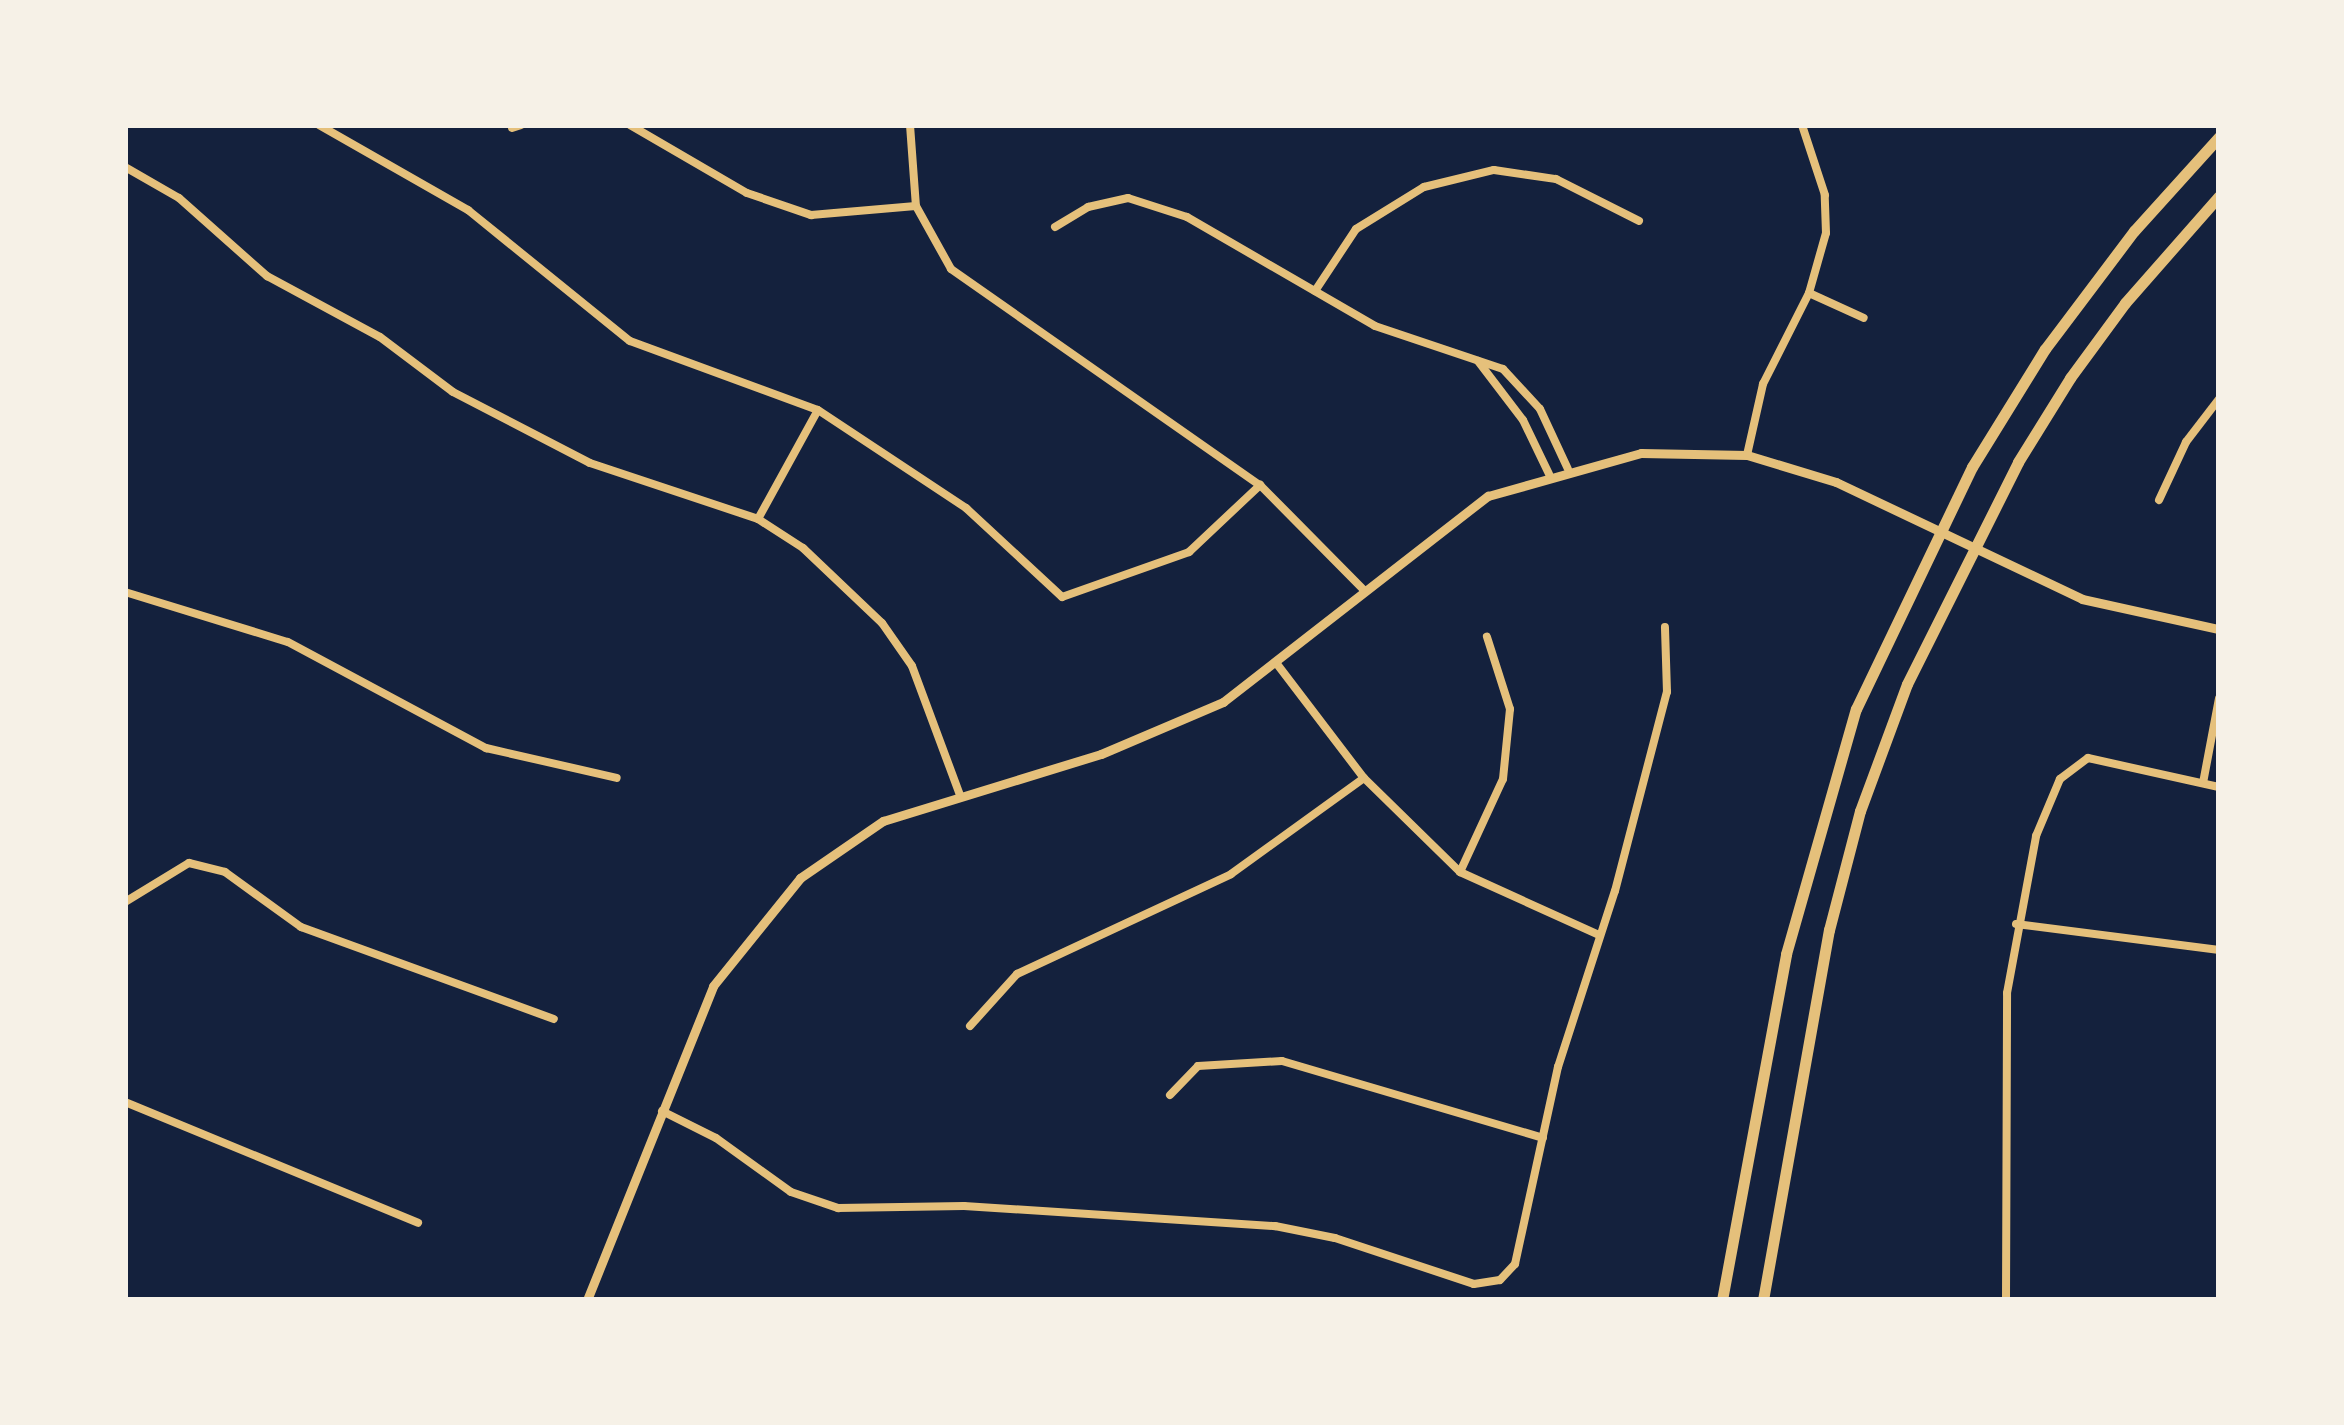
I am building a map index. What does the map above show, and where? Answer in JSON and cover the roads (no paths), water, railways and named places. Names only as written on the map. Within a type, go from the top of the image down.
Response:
[{"type":"main road","points":[[1722,1300],[1805,869],[1856,708],[1972,467],[2045,350],[2134,231],[2219,137]]},
{"type":"main road","points":[[1763,1300],[1803,1057],[1860,811],[1935,621],[2018,462],[2070,378],[2125,303],[2219,196]]},
{"type":"street","points":[[318,125],[468,210],[630,341],[818,410],[966,508],[1062,597],[1188,552],[1260,484]]},
{"type":"street","points":[[630,125],[747,194],[811,215],[916,206]]},
{"type":"street","points":[[910,125],[916,206],[950,269],[1260,484],[1364,590]]},
{"type":"street","points":[[1746,455],[1763,384],[1809,293],[1826,213],[1802,125]]},
{"type":"street","points":[[125,167],[179,198],[267,276],[380,337],[452,392],[590,463],[758,519],[842,580],[882,623],[912,666],[938,722],[960,795]]},
{"type":"street","points":[[1315,291],[1356,229],[1424,187],[1494,170],[1556,179],[1639,221]]},
{"type":"street","points":[[1056,228],[1088,206],[1128,198],[1187,217],[1374,326],[1503,369],[1540,409],[1568,469]]},
{"type":"street","points":[[1809,293],[1864,318]]},
{"type":"street","points":[[1478,361],[1511,405],[1549,474]]},
{"type":"street","points":[[1511,405],[1524,391]]},
{"type":"street","points":[[2159,500],[2186,442],[2219,399]]},
{"type":"street","points":[[758,519],[818,410]]},
{"type":"street","points":[[587,1300],[713,986],[767,912],[848,842],[883,821],[1160,732],[1223,702],[1277,664],[1364,590],[1488,496],[1549,474],[1641,453],[1746,455],[1836,482],[1974,552],[2082,599],[2219,630]]},
{"type":"street","points":[[125,592],[288,642],[486,748],[617,778]]},
{"type":"street","points":[[662,1111],[716,1138],[790,1192],[838,1208],[978,1207],[1275,1226],[1335,1238],[1484,1285],[1500,1280],[1514,1264],[1543,1138],[1666,692],[1665,627]]},
{"type":"street","points":[[1460,872],[1503,779],[1510,709],[1487,637]]},
{"type":"street","points":[[1277,664],[1364,778],[1460,872],[1599,935]]},
{"type":"street","points":[[2202,783],[2219,698]]},
{"type":"street","points":[[2006,1300],[2007,993],[2016,924],[2036,836],[2060,779],[2076,761],[2219,787]]},
{"type":"street","points":[[970,1026],[1017,974],[1232,874],[1364,778]]},
{"type":"street","points":[[125,902],[189,862],[225,872],[302,927],[554,1020]]},
{"type":"street","points":[[2016,924],[2219,950]]},
{"type":"street","points":[[1170,1095],[1198,1066],[1282,1061],[1543,1138]]},
{"type":"street","points":[[125,1102],[418,1223]]}]
